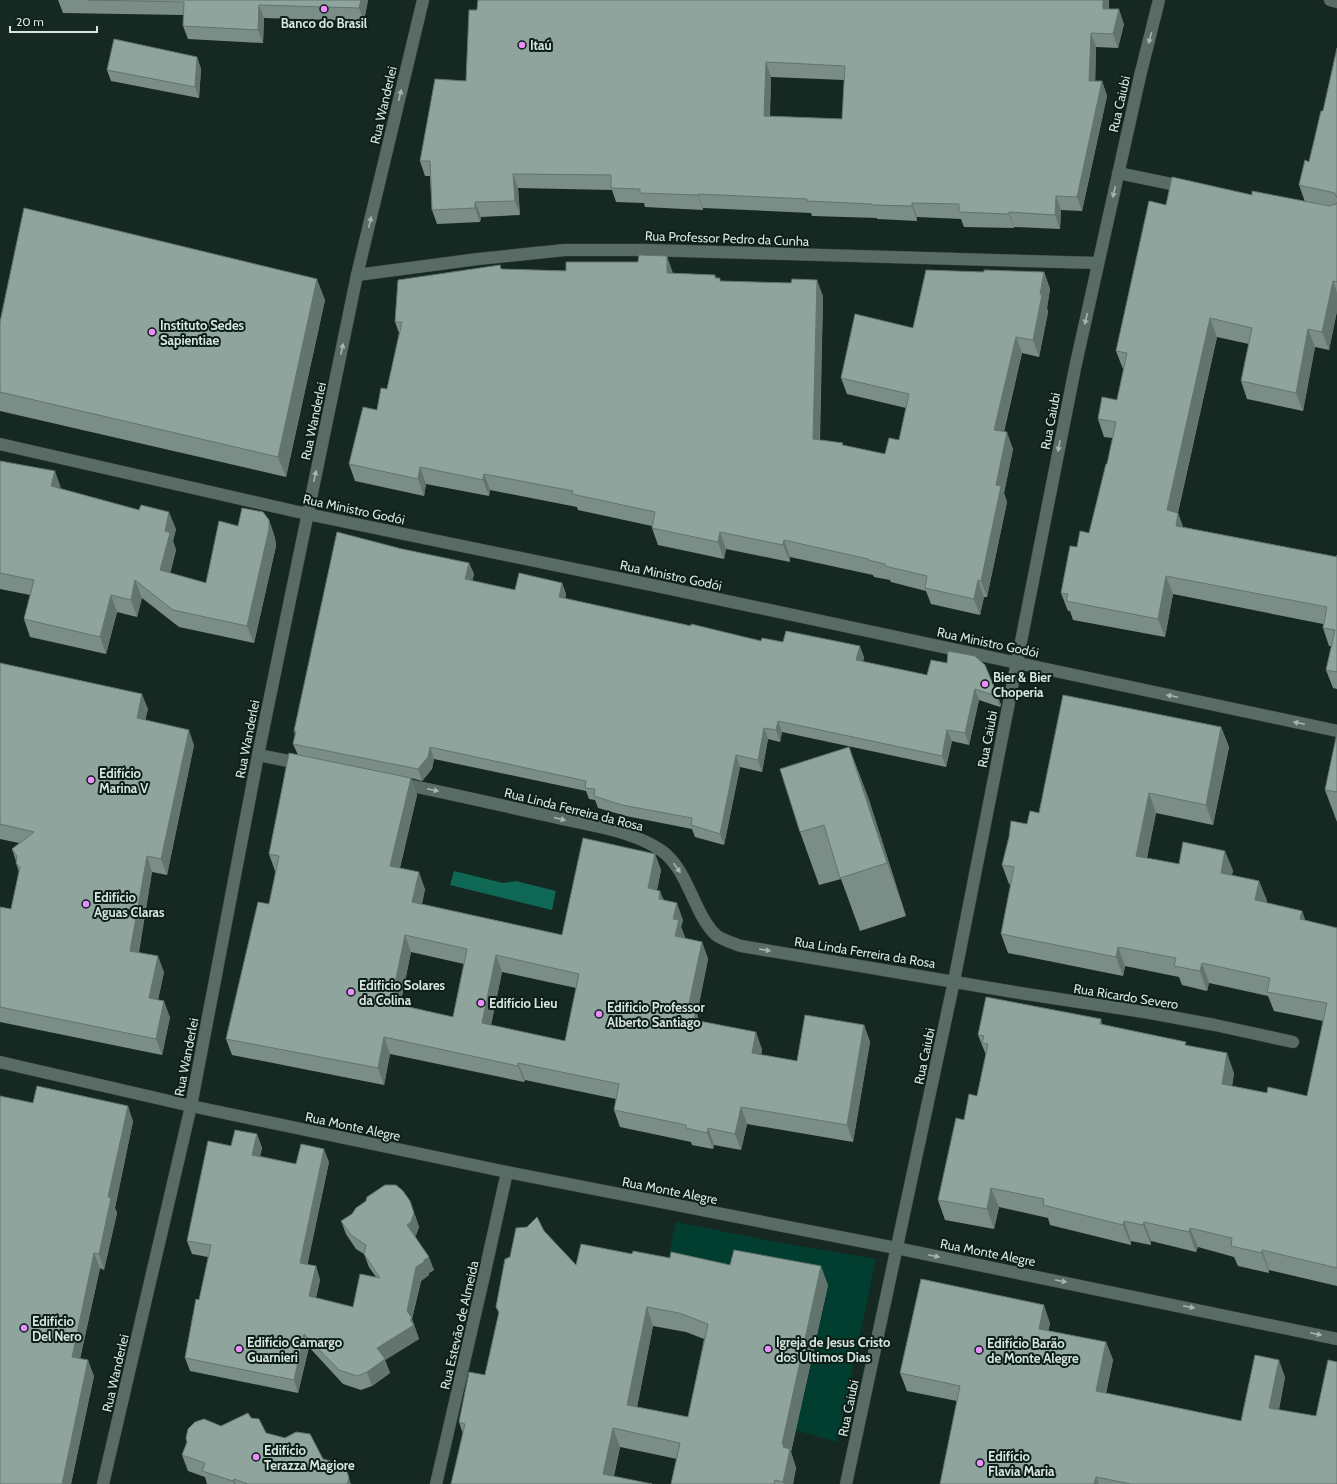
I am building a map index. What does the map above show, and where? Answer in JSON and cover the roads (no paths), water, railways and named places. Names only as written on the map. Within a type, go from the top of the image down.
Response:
[{"type":"street","name":"Rua Wanderlei","points":[[103,1484],[191,1106],[258,755],[307,514],[357,275],[422,0]]},
{"type":"street","name":"Rua Caiubi","points":[[846,1484],[954,981],[1075,368],[1140,76],[1159,0]]},
{"type":"street","points":[[1330,0],[1337,2]]},
{"type":"street","points":[[1118,173],[1197,190]]},
{"type":"street","name":"Rua Professor Pedro da Cunha","points":[[357,275],[478,259],[565,250],[647,250],[1098,263]]},
{"type":"street","name":"Rua Ministro Godói","points":[[0,444],[307,514],[666,588],[1337,730]]},
{"type":"street","points":[[258,755],[319,767]]},
{"type":"street","name":"Rua Linda Ferreira da Rosa","points":[[388,781],[592,826],[629,835],[648,842],[663,852],[678,868],[708,925],[717,936],[740,946],[954,981]]},
{"type":"street","name":"Rua Ricardo Severo","points":[[954,981],[1150,1013],[1294,1042]]},
{"type":"street","name":"Rua Monte Alegre","points":[[0,1062],[191,1106],[507,1172],[896,1248],[1337,1339]]},
{"type":"street","name":"Rua Estevão de Almeida","points":[[436,1484],[507,1172]]},
{"type":"place","name":"Banco do Brasil","points":[[324,9]]},
{"type":"place","name":"Itaú","points":[[522,45]]},
{"type":"place","name":"Instituto Sedes Sapientiae","points":[[152,332]]},
{"type":"place","name":"Bier & Bier Choperia","points":[[985,684]]},
{"type":"place","name":"Edifício Marina V","points":[[91,780]]},
{"type":"place","name":"Edifício Aguas Claras","points":[[86,904]]},
{"type":"place","name":"Edificio Solares da Colina","points":[[351,992]]},
{"type":"place","name":"Edifício Lieu","points":[[481,1003]]},
{"type":"place","name":"Edificio Professor Alberto Santiago","points":[[599,1014]]},
{"type":"place","name":"Edifício Del Nero","points":[[24,1328]]},
{"type":"place","name":"Edifício Camargo Guarnieri","points":[[239,1349]]},
{"type":"place","name":"Igreja de Jesus Cristo dos Últimos Dias","points":[[768,1349]]},
{"type":"place","name":"Edifício Barão de Monte Alegre","points":[[979,1350]]},
{"type":"place","name":"Edifício Terazza Magiore","points":[[256,1457]]},
{"type":"place","name":"Edifício Flavia Maria","points":[[980,1463]]}]
